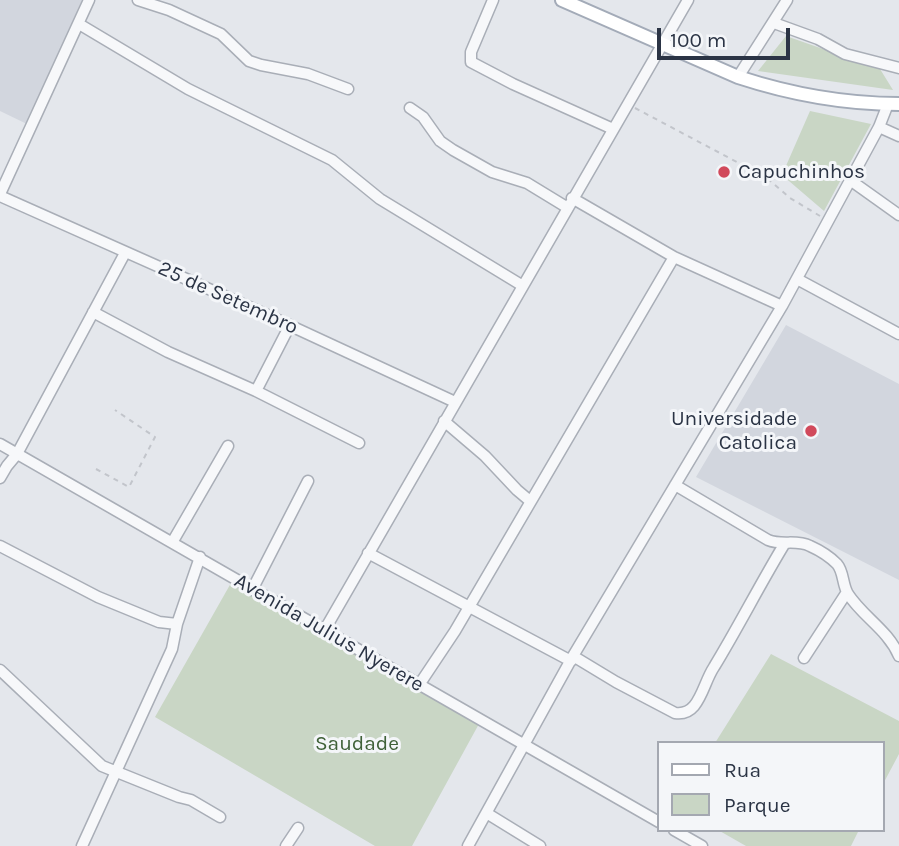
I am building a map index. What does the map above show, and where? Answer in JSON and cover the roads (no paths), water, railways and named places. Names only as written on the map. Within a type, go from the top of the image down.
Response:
[{"type":"main road","points":[[562,0],[738,77],[807,95],[850,102],[893,104]]},
{"type":"street","points":[[0,195],[89,0]]},
{"type":"street","points":[[138,0],[169,10],[221,34],[249,61],[307,74],[348,89]]},
{"type":"street","points":[[493,0],[471,52],[471,62],[613,129]]},
{"type":"street","points":[[324,631],[688,0]]},
{"type":"street","points":[[738,77],[786,0]]},
{"type":"street","points":[[774,23],[818,39],[845,54],[899,68]]},
{"type":"street","points":[[79,24],[188,89],[332,160],[380,199],[523,286]]},
{"type":"street","points":[[468,846],[572,659],[782,306],[893,104]]},
{"type":"street","points":[[410,108],[422,117],[440,141],[492,172],[527,183],[674,257],[782,306]]},
{"type":"street","points":[[878,127],[899,136]]},
{"type":"street","points":[[849,180],[899,215]]},
{"type":"street","name":"25 de Setembro","points":[[0,195],[455,402]]},
{"type":"street","points":[[0,478],[17,454],[125,253]]},
{"type":"street","points":[[419,685],[445,648],[674,257]]},
{"type":"street","points":[[797,279],[899,334]]},
{"type":"street","points":[[93,312],[359,443]]},
{"type":"street","points":[[256,391],[290,326]]},
{"type":"street","points":[[444,421],[485,456],[530,501]]},
{"type":"street","name":"Avenida Julius Nyerere","points":[[0,444],[657,821]]},
{"type":"street","points":[[173,541],[228,446]]},
{"type":"street","points":[[252,590],[308,481]]},
{"type":"street","points":[[675,485],[768,540],[777,544],[806,544],[831,559],[839,567],[847,592],[893,642],[899,656]]},
{"type":"street","points":[[368,553],[675,713],[684,713],[694,707],[712,668],[734,635],[785,543]]},
{"type":"street","points":[[0,546],[98,597],[159,622],[177,624]]},
{"type":"street","points":[[82,846],[172,649],[177,624],[200,557]]},
{"type":"street","points":[[804,658],[847,592]]},
{"type":"street","points":[[0,670],[102,766],[191,800],[220,817]]},
{"type":"street","points":[[488,814],[540,846]]},
{"type":"street","points":[[286,846],[298,828]]},
{"type":"street","points":[[678,832],[702,846]]},
{"type":"place","name":"Capuchinhos","points":[[724,172]]},
{"type":"place","name":"Universidade Catolica","points":[[811,431]]},
{"type":"park label","name":"Saudade","points":[[357,744]]}]
